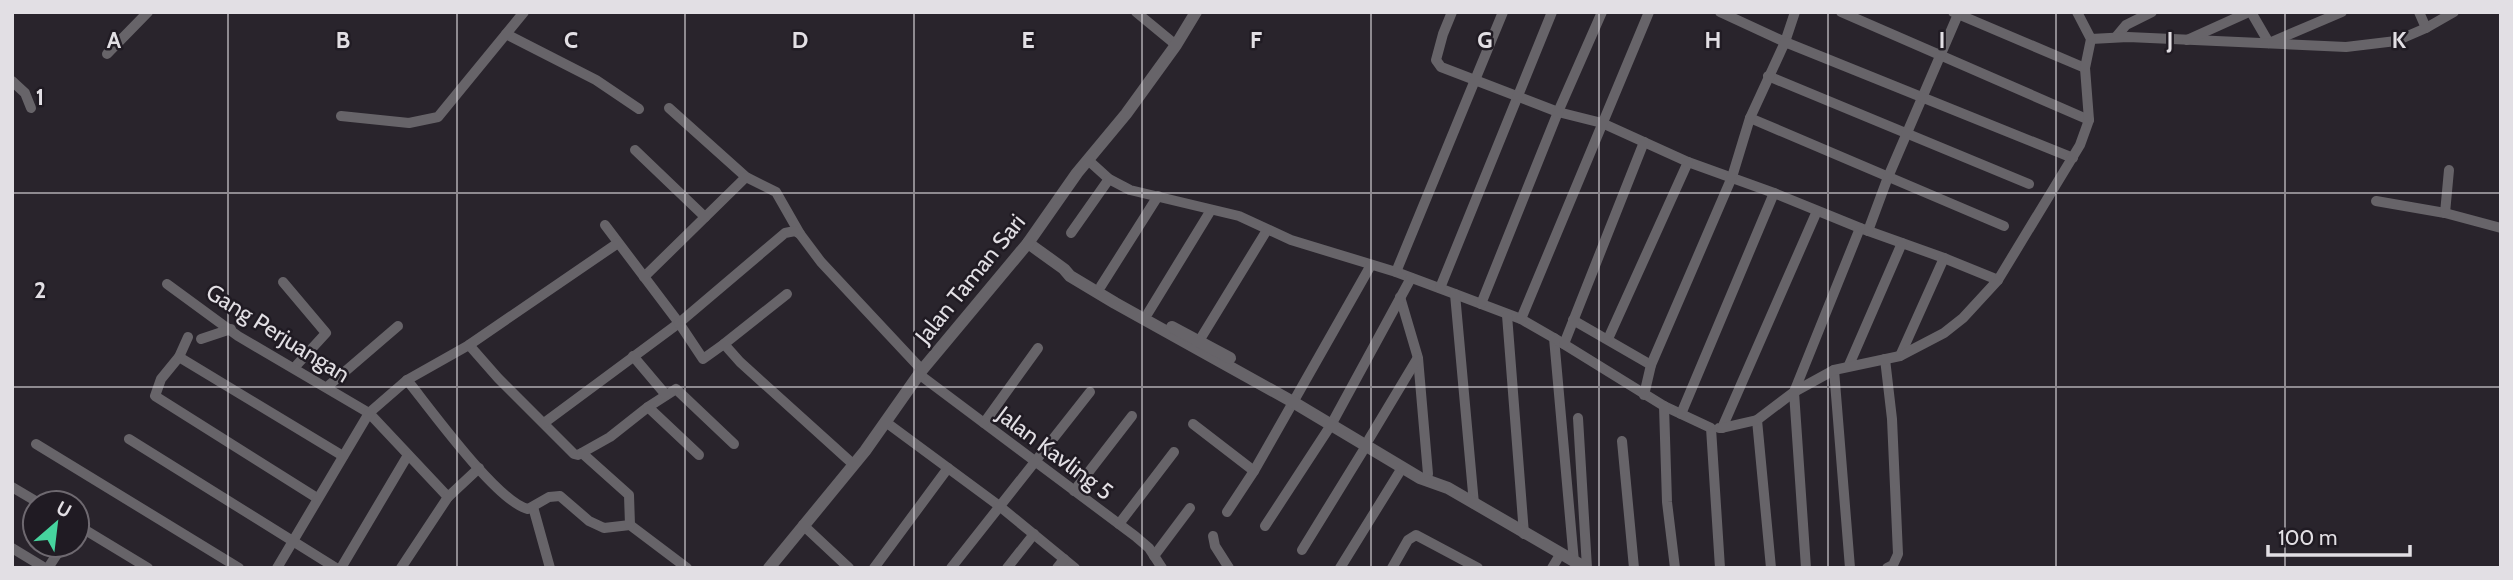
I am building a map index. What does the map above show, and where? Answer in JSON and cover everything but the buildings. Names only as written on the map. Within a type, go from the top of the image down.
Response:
[{"type":"street","points":[[107,54],[148,12]]},
{"type":"street","points":[[341,116],[409,123],[438,117],[524,12]]},
{"type":"street","points":[[1136,12],[1176,45]]},
{"type":"street","name":"Jalan Taman Sari","points":[[769,568],[887,423],[921,372],[1028,243],[1088,160],[1126,114],[1176,45],[1196,12]]},
{"type":"street","points":[[1452,12],[1436,60],[1441,67],[1558,112],[1602,123],[1688,162],[1998,280]]},
{"type":"street","points":[[1396,272],[1503,12]]},
{"type":"street","points":[[1440,288],[1552,12]]},
{"type":"street","points":[[1481,304],[1558,112],[1602,12]]},
{"type":"street","points":[[1521,319],[1649,12]]},
{"type":"street","points":[[1720,12],[1784,42],[2073,158]]},
{"type":"street","points":[[1644,395],[1651,365],[1732,177],[1750,118],[1795,12]]},
{"type":"street","points":[[1841,12],[2089,120]]},
{"type":"street","points":[[1088,160],[1109,179],[1130,190],[1240,216],[1291,240],[1396,272],[1521,319],[1644,395],[1717,428],[1757,420],[1794,392],[1834,370],[1900,356],[1944,333],[1964,318],[1998,280],[2073,158],[2089,120],[2085,68],[2091,39],[2077,12]]},
{"type":"street","points":[[2116,37],[2126,25],[2152,12]]},
{"type":"street","points":[[2183,41],[2250,12],[2269,43]]},
{"type":"street","points":[[2269,43],[2342,12]]},
{"type":"street","points":[[2419,12],[2426,28]]},
{"type":"street","points":[[2091,39],[2116,37],[2346,47],[2396,41],[2455,12]]},
{"type":"street","points":[[1806,568],[1794,392],[1942,55],[1957,13],[2085,68]]},
{"type":"street","points":[[506,34],[596,80],[639,109]]},
{"type":"street","points":[[1768,76],[2029,184]]},
{"type":"street","points":[[12,81],[25,93],[32,108]]},
{"type":"street","name":"Jalan Kavling 5","points":[[669,108],[746,177],[776,192],[800,234],[821,262],[921,372],[1149,548],[1162,568]]},
{"type":"street","points":[[1750,118],[2004,226]]},
{"type":"street","points":[[1564,344],[1644,142]]},
{"type":"street","points":[[635,150],[705,217]]},
{"type":"street","points":[[1608,340],[1688,162]]},
{"type":"street","points":[[2445,213],[2449,170]]},
{"type":"street","points":[[644,277],[746,177]]},
{"type":"street","points":[[1071,233],[1109,179]]},
{"type":"street","points":[[1681,414],[1774,193]]},
{"type":"street","points":[[1101,286],[1158,196]]},
{"type":"street","points":[[2376,201],[2445,213],[2501,228]]},
{"type":"street","points":[[1148,313],[1211,210]]},
{"type":"street","points":[[1720,568],[1717,428],[1817,211]]},
{"type":"street","points":[[605,225],[704,359],[787,294]]},
{"type":"street","points":[[1197,344],[1267,230]]},
{"type":"street","points":[[544,423],[679,323],[785,233],[795,231],[800,234]]},
{"type":"street","points":[[277,568],[369,413],[407,380],[469,345],[618,243]]},
{"type":"street","points":[[1028,243],[1064,268],[1070,276],[1295,399],[1524,534],[1587,568],[1578,418]]},
{"type":"street","points":[[1849,365],[1902,243]]},
{"type":"street","points":[[1900,356],[1944,258]]},
{"type":"street","points":[[1227,512],[1254,471],[1371,265]]},
{"type":"street","points":[[1064,268],[1076,271],[1101,286],[1117,300],[1148,313],[1168,329]]},
{"type":"street","points":[[1265,526],[1333,422],[1411,278]]},
{"type":"street","points":[[283,282],[326,333],[294,368]]},
{"type":"street","name":"Gang Perjuangan","points":[[167,284],[230,329],[369,413],[448,498]]},
{"type":"street","points":[[1455,294],[1474,504]]},
{"type":"street","points":[[1400,297],[1418,358],[1430,479]]},
{"type":"street","points":[[1507,315],[1524,534]]},
{"type":"street","points":[[1573,320],[1651,365]]},
{"type":"street","points":[[327,387],[398,326]]},
{"type":"street","points":[[201,339],[230,329]]},
{"type":"street","points":[[188,337],[179,356],[161,379],[155,396],[317,498]]},
{"type":"street","points":[[1554,338],[1574,562]]},
{"type":"street","points":[[724,344],[740,362],[854,465]]},
{"type":"street","points":[[469,345],[574,454],[582,453],[610,437],[676,389],[733,444]]},
{"type":"street","points":[[984,423],[1038,348]]},
{"type":"street","points":[[179,356],[343,456]]},
{"type":"street","points":[[633,356],[666,395]]},
{"type":"street","points":[[1301,550],[1418,358]]},
{"type":"street","points":[[1885,359],[1892,419],[1898,554],[1893,565],[1887,568]]},
{"type":"street","points":[[1834,370],[1850,568]]},
{"type":"street","points":[[407,380],[479,468],[520,507],[533,507],[549,497],[559,496],[589,521],[604,528],[630,524],[687,568]]},
{"type":"street","points":[[951,568],[998,505],[1090,392]]},
{"type":"street","points":[[1664,406],[1667,502],[1675,568]]},
{"type":"street","points":[[648,407],[699,455]]},
{"type":"street","points":[[1074,491],[1132,416]]},
{"type":"street","points":[[1757,420],[1771,568]]},
{"type":"street","points":[[887,423],[1034,534],[1060,564],[1075,568]]},
{"type":"street","points":[[1193,424],[1254,471]]},
{"type":"street","points":[[129,439],[293,543],[338,568],[408,455]]},
{"type":"street","points":[[1622,441],[1634,568]]},
{"type":"street","points":[[1367,442],[1402,468],[1430,479]]},
{"type":"street","points":[[36,444],[239,568]]},
{"type":"street","points":[[1119,524],[1174,452]]},
{"type":"street","points":[[582,453],[625,489],[629,495],[630,524]]},
{"type":"street","points":[[401,568],[448,498],[479,468]]},
{"type":"street","points":[[874,568],[948,468]]},
{"type":"street","points":[[1340,568],[1402,468]]},
{"type":"street","points":[[533,507],[550,568]]},
{"type":"street","points":[[1154,556],[1190,508]]},
{"type":"street","points":[[803,525],[849,568]]},
{"type":"street","points":[[91,533],[148,568]]},
{"type":"street","points":[[1007,568],[1034,534]]},
{"type":"street","points":[[1392,568],[1408,540],[1416,535],[1478,568]]},
{"type":"street","points":[[1213,536],[1215,546],[1229,568]]},
{"type":"street","points":[[12,548],[46,568]]},
{"type":"street","points":[[1552,568],[1561,553]]}]
